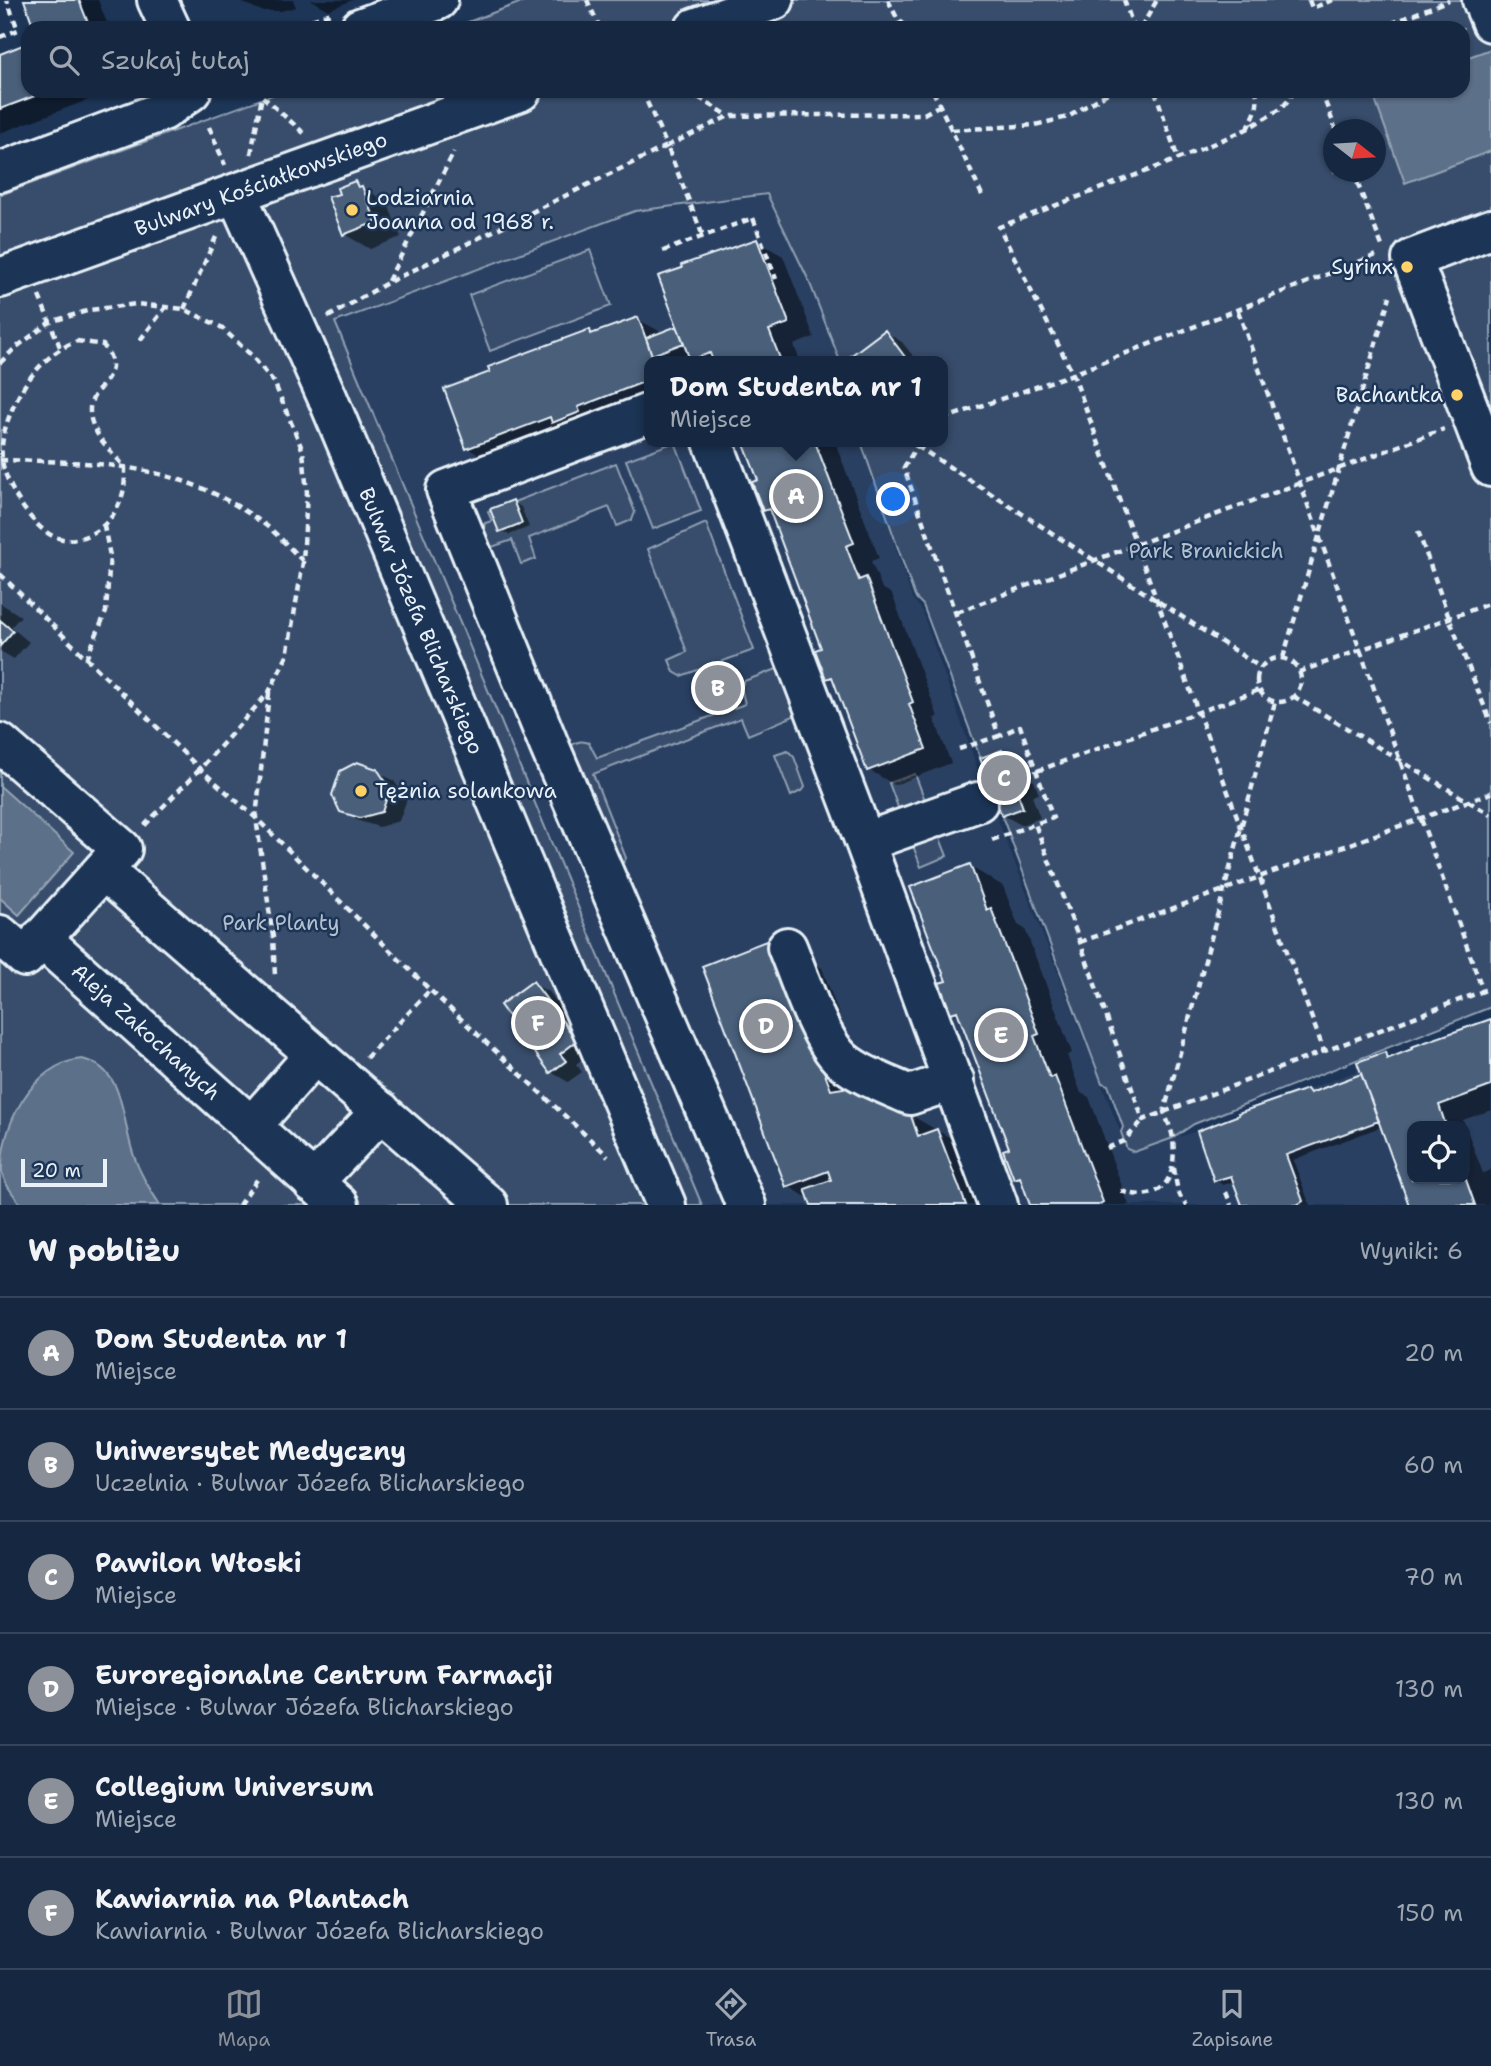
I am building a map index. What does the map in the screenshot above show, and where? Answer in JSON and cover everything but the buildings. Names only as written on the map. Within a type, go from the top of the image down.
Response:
[{"type":"street","points":[[157,0],[167,21]]},
{"type":"street","points":[[380,21],[438,0]]},
{"type":"street","points":[[715,21],[774,0]]},
{"type":"street","points":[[1482,0],[1491,22]]},
{"type":"street","points":[[0,172],[163,111],[181,98]]},
{"type":"street","name":"Bulwary Kościałkowskiego","points":[[13,273],[501,98]]},
{"type":"street","name":"Bulwar Józefa Blicharskiego","points":[[240,192],[666,1205]]},
{"type":"street","points":[[1491,229],[1412,259],[1482,415],[1491,467]]},
{"type":"street","points":[[644,415],[446,490],[549,745],[746,1205]]},
{"type":"street","points":[[715,447],[954,1080],[998,1205]]},
{"type":"street","points":[[0,743],[277,1022],[488,1205]]},
{"type":"street","points":[[865,842],[978,802]]},
{"type":"street","points":[[0,935],[25,957],[113,859]]},
{"type":"street","name":"Aleja Zakochanych","points":[[41,937],[326,1194],[381,1111]]},
{"type":"street","points":[[786,947],[828,1042],[842,1059],[862,1074],[910,1095],[954,1080]]},
{"type":"street","points":[[251,1126],[315,1054]]},
{"type":"path","points":[[0,37],[18,30],[7,0]]},
{"type":"path","points":[[587,0],[597,21]]},
{"type":"path","points":[[888,0],[898,21]]},
{"type":"path","points":[[1124,0],[1132,21]]},
{"type":"path","points":[[1145,21],[1157,0]]},
{"type":"path","points":[[1309,0],[1312,8],[1333,0]]},
{"type":"path","points":[[1398,21],[1450,0]]},
{"type":"path","points":[[897,18],[900,21]]},
{"type":"path","points":[[184,309],[240,192],[260,98]]},
{"type":"path","points":[[266,98],[333,158]]},
{"type":"path","points":[[645,98],[703,236]]},
{"type":"path","points":[[699,98],[729,116]]},
{"type":"path","points":[[936,98],[983,197]]},
{"type":"path","points":[[952,130],[1035,125],[1057,120],[1089,107],[1101,98]]},
{"type":"path","points":[[1157,98],[1178,159]]},
{"type":"path","points":[[1247,129],[1256,113],[1258,98]]},
{"type":"path","points":[[1290,98],[1282,108],[1247,129],[1178,159],[999,228],[1073,374],[1324,1051]]},
{"type":"path","points":[[1324,98],[1332,119]]},
{"type":"path","points":[[300,334],[387,283],[729,116],[924,114],[940,105]]},
{"type":"path","points":[[387,283],[476,107]]},
{"type":"path","points":[[948,417],[1073,374],[1384,252],[1357,182]]},
{"type":"path","points":[[663,251],[753,218],[776,279]]},
{"type":"path","points":[[13,273],[50,322],[60,347]]},
{"type":"path","points":[[1283,658],[1391,294]]},
{"type":"path","points":[[0,363],[50,322],[90,310],[136,304],[184,309],[221,327],[251,355],[274,382],[303,452],[307,493],[303,562],[287,656],[269,692],[200,769],[113,859]]},
{"type":"path","points":[[140,340],[167,306]]},
{"type":"path","points":[[1238,311],[1483,991]]},
{"type":"path","points":[[78,341],[92,342],[103,345],[111,355],[112,367],[106,383],[89,410],[93,425],[103,441],[125,467],[121,501],[104,526],[80,539],[66,540],[52,536],[32,520],[19,500],[1,460],[2,437],[9,414],[22,390],[45,360],[60,347],[78,341]]},
{"type":"path","points":[[957,612],[1482,415]]},
{"type":"path","points":[[916,447],[904,468],[999,736]]},
{"type":"path","points":[[923,447],[1261,667]]},
{"type":"path","points":[[1,460],[94,462],[155,472],[194,485],[230,502],[266,525],[303,562]]},
{"type":"path","points":[[86,659],[106,612],[110,556],[104,526]]},
{"type":"path","points":[[1418,531],[1491,723]]},
{"type":"path","points":[[0,575],[200,769],[256,818],[430,990],[613,1160]]},
{"type":"path","points":[[1299,672],[1491,603]]},
{"type":"path","points":[[1283,658],[1296,665],[1301,681],[1299,689],[1285,701],[1275,702],[1266,698],[1259,690],[1257,674],[1261,667],[1270,659],[1283,658]]},
{"type":"path","points":[[1037,771],[1259,690]]},
{"type":"path","points":[[269,692],[256,818],[273,937],[277,1022]]},
{"type":"path","points":[[1293,696],[1491,815]]},
{"type":"path","points":[[1183,1204],[1176,1185],[1173,1138],[1164,1112],[1275,702]]},
{"type":"path","points":[[959,750],[1020,726],[1037,771],[1053,818],[992,840]]},
{"type":"path","points":[[1080,942],[1491,793]]},
{"type":"path","points":[[1035,824],[1143,1120]]},
{"type":"path","points":[[1107,1148],[1124,1141],[1143,1120],[1491,988]]},
{"type":"path","points":[[346,1081],[430,990]]},
{"type":"path","points":[[1121,1191],[1134,1196],[1159,1192],[1169,1181],[1174,1167]]},
{"type":"path","points":[[1226,1192],[1231,1205]]},
{"type":"shaded area","points":[[1491,49],[1491,151],[1405,183],[1386,130],[1386,119],[1382,119],[1374,98],[1470,98],[1470,56]]},
{"type":"shaded area","points":[[767,193],[809,281],[838,356],[644,356],[644,447],[863,447],[912,598],[921,609],[977,767],[1127,1149],[1134,1152],[1197,1131],[1491,1020],[1491,1205],[702,1205],[335,322],[635,211]]},
{"type":"shaded area","points":[[0,786],[74,852],[19,915],[0,898]]},
{"type":"shaded area","points":[[82,1059],[97,1065],[115,1085],[136,1163],[160,1205],[21,1205],[7,1185],[2,1172],[3,1154],[14,1117],[23,1100],[49,1072],[64,1063]]},
{"type":"green space","points":[[527,0],[1491,0],[1491,1007],[1194,1124],[1173,1138],[1134,1152],[1127,1149],[1121,1132],[1123,1127],[1108,1085],[1102,1083],[923,605],[915,597],[863,447],[948,447],[948,356],[838,356],[809,281],[767,194],[635,211],[335,322],[702,1205],[0,1205],[0,195],[264,98],[1470,98],[1470,21],[471,21]]},
{"type":"green space","points":[[590,250],[611,306],[490,351],[469,295]]},
{"type":"green space","points":[[661,447],[677,447],[701,511],[653,529],[626,460]]},
{"type":"green space","points":[[616,463],[635,512],[632,520],[617,526],[609,507],[529,538],[536,559],[521,564],[512,540],[489,548],[483,531],[485,523],[492,521],[488,512]]},
{"type":"green space","points":[[706,523],[754,650],[681,676],[674,672],[669,660],[687,652],[648,549]]},
{"type":"green space","points":[[777,669],[785,670],[796,715],[748,735],[741,718],[593,774],[626,858],[624,862],[616,861],[568,751],[570,748],[579,742],[589,743],[597,758],[745,704],[741,687],[744,681]]},
{"type":"green space","points":[[788,751],[794,757],[805,787],[791,796],[775,755]]},
{"type":"green space","points":[[915,774],[928,808],[902,818],[889,783]]},
{"type":"green space","points":[[934,823],[947,856],[921,867],[908,832]]},
{"type":"place","name":"Lodziarnia Joanna od 1968 r.","points":[[352,210]]},
{"type":"place","name":"Syrinx","points":[[1407,267]]},
{"type":"place","name":"Bachantka","points":[[1457,395]]},
{"type":"place","name":"Dom Studenta nr 1","points":[[796,496]]},
{"type":"place","name":"Uniwersytet Medyczny","points":[[718,688]]},
{"type":"place","name":"Pawilon Włoski","points":[[1004,778]]},
{"type":"place","name":"Tężnia solankowa","points":[[361,791]]},
{"type":"place","name":"Kawiarnia na Plantach","points":[[538,1023]]},
{"type":"place","name":"Euroregionalne Centrum Farmacji","points":[[766,1026]]},
{"type":"place","name":"Collegium Universum","points":[[1001,1035]]},
{"type":"park label","name":"Park Branickich","points":[[1206,551]]},
{"type":"park label","name":"Park Planty","points":[[281,923]]}]
